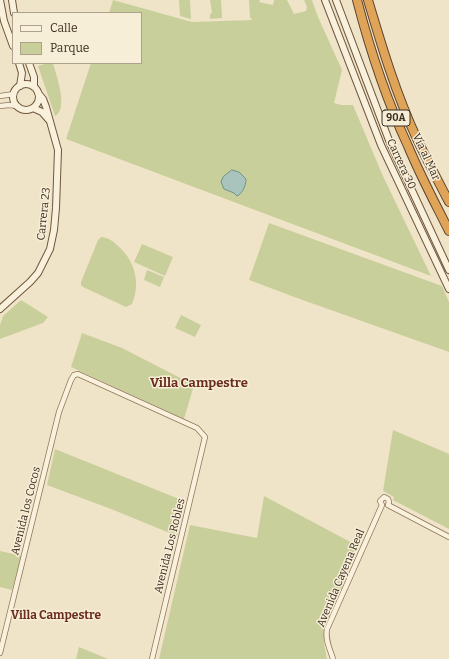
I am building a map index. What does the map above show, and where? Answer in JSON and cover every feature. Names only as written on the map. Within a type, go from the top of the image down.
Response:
[{"type":"highway","name":"Vía al Mar","points":[[357,0],[370,49],[386,93],[408,146],[449,231]]},
{"type":"highway","name":"Vía al Mar","points":[[368,0],[384,53],[405,109],[417,138],[449,202]]},
{"type":"main road","points":[[0,0],[4,21],[12,43]]},
{"type":"main road","points":[[12,0],[14,12]]},
{"type":"main road","name":"Carrera 30","points":[[325,0],[380,145],[449,289]]},
{"type":"main road","name":"Carrera 30","points":[[336,0],[390,144],[449,270]]},
{"type":"main road","points":[[19,64],[22,73],[20,86]]},
{"type":"main road","name":"Carrera 23","points":[[29,64],[36,90],[43,100],[52,128]]},
{"type":"main road","points":[[29,85],[36,90],[38,100],[33,108],[27,110],[23,109],[15,102],[14,94],[16,89],[20,86],[29,85]]},
{"type":"main road","name":"Carrera 23","points":[[0,309],[38,273],[50,249],[56,208],[57,144],[50,122],[44,114],[33,108]]},
{"type":"street","points":[[0,96],[14,94]]},
{"type":"street","points":[[0,106],[18,106]]},
{"type":"street","name":"Avenida Los Robles","points":[[74,375],[78,374],[197,428],[206,437],[152,659]]},
{"type":"street","name":"Avenida los Cocos","points":[[0,653],[59,412],[74,375]]},
{"type":"street","points":[[388,505],[389,500],[387,498],[383,498],[381,503],[386,506],[388,505],[449,536]]},
{"type":"street","name":"Avenida Cayena Real","points":[[333,659],[326,635],[327,630],[381,503]]},
{"type":"green space","points":[[113,0],[192,22],[252,20],[250,17],[249,0],[260,0],[259,2],[273,5],[274,0],[287,0],[294,14],[306,11],[307,7],[304,0],[312,0],[342,70],[334,103],[341,105],[353,105],[382,174],[431,276],[66,139],[91,64],[142,64],[142,12],[109,12]]},
{"type":"green space","points":[[179,0],[190,0],[191,19],[180,16]]},
{"type":"green space","points":[[210,0],[221,0],[222,18],[210,19],[210,14],[212,13]]},
{"type":"green space","points":[[53,64],[59,83],[61,99],[61,107],[55,116],[38,66]]},
{"type":"green space","points":[[269,223],[442,286],[449,302],[449,352],[249,280]]},
{"type":"green space","points":[[101,237],[108,238],[123,251],[135,272],[135,296],[132,304],[126,307],[81,285],[98,240]]},
{"type":"green space","points":[[142,244],[173,257],[165,276],[134,262]]},
{"type":"green space","points":[[147,270],[164,277],[160,287],[144,280]]},
{"type":"green space","points":[[21,300],[48,317],[43,323],[0,339],[0,325],[3,316]]},
{"type":"green space","points":[[181,315],[201,325],[195,337],[175,328]]},
{"type":"green space","points":[[82,333],[122,348],[194,385],[184,419],[71,367]]},
{"type":"green space","points":[[393,430],[449,454],[449,529],[393,500],[394,497],[383,491]]},
{"type":"green space","points":[[55,449],[184,501],[177,536],[47,485]]},
{"type":"green space","points":[[264,496],[358,546],[324,631],[324,643],[327,659],[159,659],[190,525],[257,538]]},
{"type":"green space","points":[[0,551],[22,556],[12,590],[0,587]]},
{"type":"green space","points":[[79,647],[108,659],[76,659]]},
{"type":"water","points":[[232,170],[239,172],[246,179],[241,193],[237,196],[234,193],[224,189],[221,182],[223,177]]},
{"type":"district","name":"Villa Campestre","points":[[199,383]]},
{"type":"district","name":"Villa Campestre","points":[[56,616]]}]
